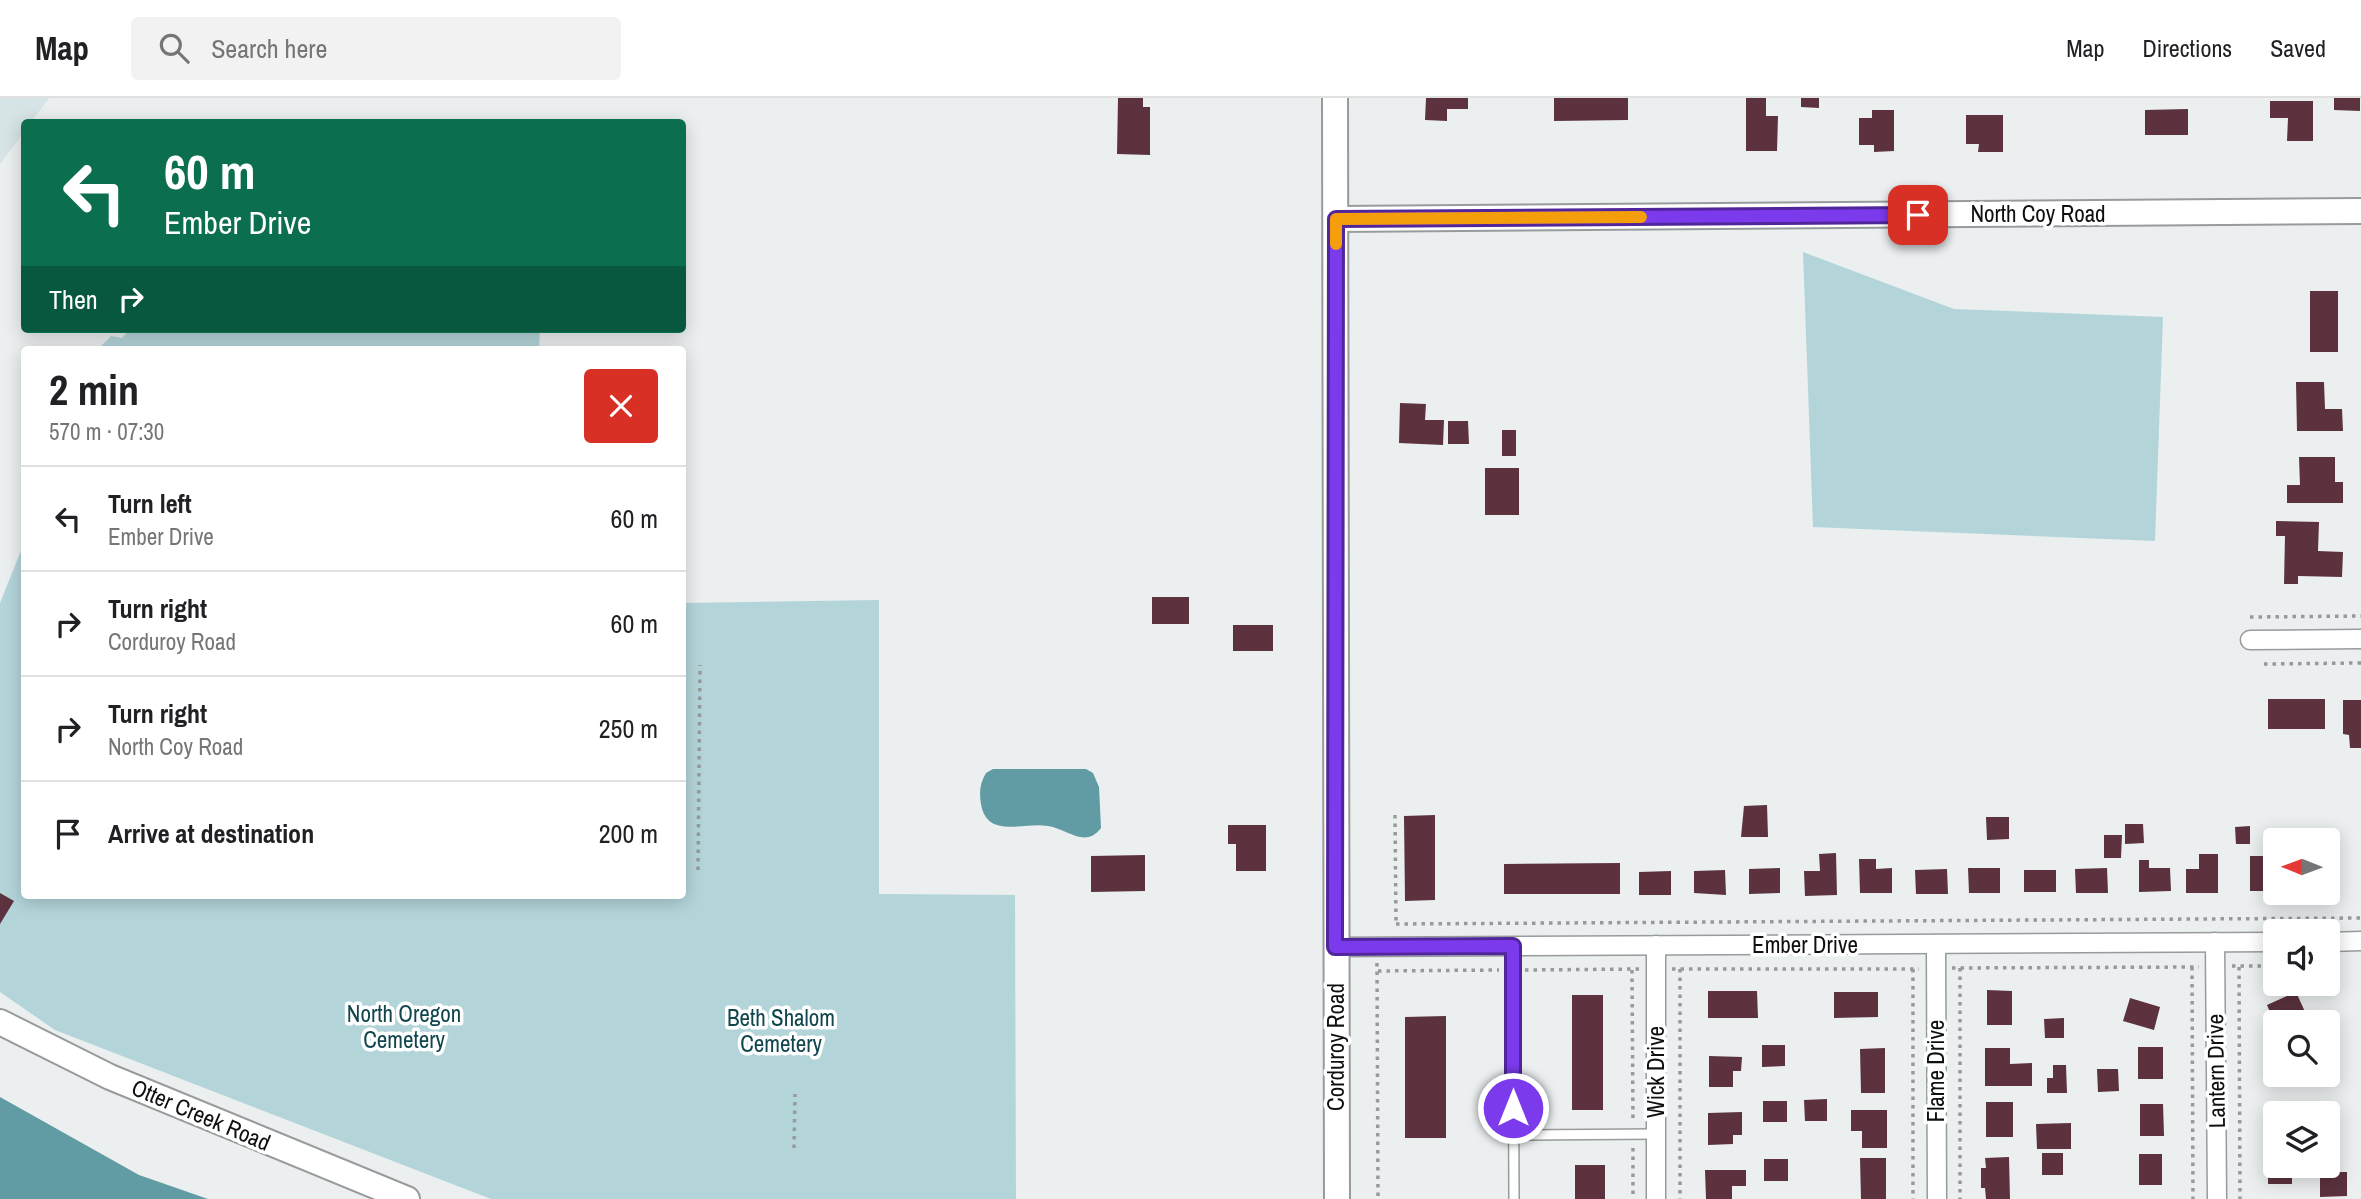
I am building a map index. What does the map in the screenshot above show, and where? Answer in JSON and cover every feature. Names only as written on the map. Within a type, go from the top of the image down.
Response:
[{"type":"street","name":"Corduroy Road","points":[[1335,98],[1337,1199]]},
{"type":"street","name":"North Coy Road","points":[[1336,219],[2361,211]]},
{"type":"street","points":[[2250,640],[2361,639]]},
{"type":"street","points":[[2340,942],[2361,941]]},
{"type":"street","name":"Lantern Drive","points":[[2215,942],[2217,1199]]},
{"type":"street","name":"Ember Drive","points":[[1335,947],[2263,942]]},
{"type":"street","name":"Flame Drive","points":[[1936,944],[1937,1199]]},
{"type":"street","name":"Wick Drive","points":[[1656,945],[1656,1199]]},
{"type":"street","name":"Otter Creek Road","points":[[0,1022],[110,1077],[407,1199]]},
{"type":"lane","points":[[1513,946],[1514,1199]]},
{"type":"lane","points":[[1513,1135],[1656,1134]]},
{"type":"path","points":[[2250,617],[2361,616]]},
{"type":"path","points":[[2264,664],[2361,663]]},
{"type":"path","points":[[698,870],[699,665]]},
{"type":"path","points":[[1395,816],[1396,947]]},
{"type":"path","points":[[1396,924],[2361,918]]},
{"type":"path","points":[[2193,1199],[2194,919]]},
{"type":"path","points":[[1960,1199],[1960,968],[1963,921]]},
{"type":"path","points":[[1629,922],[1632,969],[1633,1199]]},
{"type":"path","points":[[1377,947],[1378,1199]]},
{"type":"path","points":[[2239,966],[2240,1199]]},
{"type":"path","points":[[1632,969],[2192,967]]},
{"type":"path","points":[[1913,968],[1913,1199]]},
{"type":"path","points":[[1680,969],[1680,1199]]},
{"type":"path","points":[[794,1147],[795,1094]]},
{"type":"shaded area","points":[[0,98],[49,98],[33,119],[21,119],[21,136],[0,164]]},
{"type":"shaded area","points":[[993,769],[1086,769],[1093,773],[1099,787],[1101,828],[1089,837],[1082,837],[1048,826],[1007,827],[990,822],[981,804],[980,792],[982,780],[986,773]]},
{"type":"shaded area","points":[[0,1097],[139,1175],[208,1199],[0,1199]]},
{"type":"green space","points":[[1803,252],[1954,309],[2163,317],[2155,541],[1813,527]]},
{"type":"green space","points":[[126,333],[540,333],[539,346],[101,346],[111,336],[122,338]]},
{"type":"green space","name":"Beth Shalom Cemetery","points":[[21,550],[21,899],[686,899],[686,603],[879,600],[879,894],[1015,895],[1016,1199],[491,1199],[55,1030],[0,992],[0,603]]},
{"type":"building","points":[[1118,98],[1143,98],[1143,107],[1150,107],[1150,155],[1117,154]]},
{"type":"building","points":[[1426,98],[1468,98],[1468,109],[1447,109],[1447,121],[1425,120]]},
{"type":"building","points":[[1554,98],[1628,98],[1628,120],[1554,121]]},
{"type":"building","points":[[1746,98],[1766,98],[1766,116],[1778,116],[1777,151],[1746,151]]},
{"type":"building","points":[[1801,98],[1819,98],[1819,108],[1801,107]]},
{"type":"building","points":[[2334,98],[2360,98],[2360,111],[2334,110]]},
{"type":"building","points":[[2270,101],[2313,101],[2313,141],[2287,141],[2288,118],[2270,118]]},
{"type":"building","points":[[2188,109],[2188,135],[2145,135],[2145,110]]},
{"type":"building","points":[[1872,110],[1894,110],[1894,151],[1874,152],[1874,145],[1859,145],[1859,118],[1872,118]]},
{"type":"building","points":[[1966,115],[2003,115],[2003,152],[1978,152],[1979,144],[1966,144]]},
{"type":"building","points":[[2310,291],[2338,291],[2338,352],[2310,352]]},
{"type":"building","points":[[2296,382],[2324,382],[2325,409],[2342,409],[2343,431],[2297,431]]},
{"type":"building","points":[[1400,403],[1426,404],[1425,420],[1444,420],[1443,445],[1399,443]]},
{"type":"building","points":[[1448,421],[1468,421],[1469,444],[1448,444]]},
{"type":"building","points":[[1502,430],[1516,430],[1516,456],[1502,456]]},
{"type":"building","points":[[2299,457],[2335,457],[2335,482],[2343,482],[2343,503],[2287,503],[2287,485],[2300,485]]},
{"type":"building","points":[[1485,468],[1519,468],[1519,515],[1485,515]]},
{"type":"building","points":[[2276,521],[2319,522],[2318,551],[2343,552],[2342,577],[2298,576],[2298,584],[2284,584],[2285,536],[2276,536]]},
{"type":"building","points":[[1152,597],[1189,597],[1189,624],[1152,624]]},
{"type":"building","points":[[1233,625],[1273,625],[1273,651],[1233,651]]},
{"type":"building","points":[[2268,699],[2325,699],[2325,729],[2268,729]]},
{"type":"building","points":[[2343,700],[2361,700],[2361,748],[2350,748],[2349,735],[2343,734]]},
{"type":"building","points":[[1767,805],[1768,837],[1741,837],[1744,806]]},
{"type":"building","points":[[1435,815],[1435,900],[1405,901],[1404,816]]},
{"type":"building","points":[[1986,817],[2009,817],[2009,839],[1987,840]]},
{"type":"building","points":[[2125,824],[2143,824],[2144,843],[2125,844]]},
{"type":"building","points":[[1228,825],[1266,825],[1266,871],[1236,871],[1236,844],[1228,844]]},
{"type":"building","points":[[2250,826],[2250,844],[2236,844],[2235,827]]},
{"type":"building","points":[[2104,835],[2122,835],[2121,858],[2104,858]]},
{"type":"building","points":[[1836,853],[1837,895],[1805,896],[1804,871],[1820,871],[1819,854]]},
{"type":"building","points":[[2199,854],[2218,854],[2218,893],[2186,893],[2186,869],[2199,869]]},
{"type":"building","points":[[1145,855],[1145,891],[1091,892],[1091,856]]},
{"type":"building","points":[[2250,856],[2263,856],[2263,891],[2250,891]]},
{"type":"building","points":[[1859,859],[1876,859],[1876,869],[1892,868],[1892,893],[1860,893]]},
{"type":"building","points":[[2139,860],[2149,860],[2149,868],[2170,868],[2171,891],[2139,892]]},
{"type":"building","points":[[1620,863],[1620,894],[1504,894],[1504,864]]},
{"type":"building","points":[[1780,868],[1780,893],[1749,894],[1749,869]]},
{"type":"building","points":[[1968,868],[2000,868],[2000,893],[1969,893]]},
{"type":"building","points":[[2107,868],[2108,893],[2076,893],[2075,869]]},
{"type":"building","points":[[1947,869],[1948,894],[1916,894],[1915,870]]},
{"type":"building","points":[[1725,870],[1726,895],[1694,893],[1694,871]]},
{"type":"building","points":[[2024,870],[2056,870],[2056,892],[2024,892]]},
{"type":"building","points":[[1671,871],[1671,895],[1639,895],[1639,872]]},
{"type":"building","points":[[0,893],[14,901],[0,924]]},
{"type":"building","points":[[1987,990],[2012,991],[2012,1025],[1987,1025]]},
{"type":"building","points":[[1708,991],[1757,991],[1758,1018],[1708,1018]]},
{"type":"building","points":[[1834,992],[1878,992],[1878,1017],[1834,1018]]},
{"type":"building","points":[[1572,995],[1603,995],[1603,1110],[1572,1110]]},
{"type":"building","points":[[2287,996],[2298,996],[2304,1010],[2269,1010],[2267,1005]]},
{"type":"building","points":[[2130,998],[2160,1007],[2154,1030],[2123,1021]]},
{"type":"building","points":[[1446,1016],[1446,1138],[1405,1138],[1405,1017]]},
{"type":"building","points":[[2064,1018],[2064,1038],[2045,1038],[2044,1019]]},
{"type":"building","points":[[1762,1045],[1785,1045],[1785,1066],[1762,1067]]},
{"type":"building","points":[[2138,1047],[2163,1047],[2163,1079],[2138,1079]]},
{"type":"building","points":[[1885,1048],[1885,1093],[1861,1093],[1860,1049]]},
{"type":"building","points":[[1985,1048],[2010,1048],[2010,1064],[2032,1063],[2032,1086],[1985,1086]]},
{"type":"building","points":[[1709,1056],[1742,1057],[1741,1071],[1733,1071],[1733,1087],[1709,1087]]},
{"type":"building","points":[[2053,1065],[2066,1065],[2067,1093],[2047,1093],[2047,1078],[2053,1078]]},
{"type":"building","points":[[2097,1069],[2118,1069],[2119,1091],[2098,1092]]},
{"type":"building","points":[[1827,1099],[1827,1121],[1805,1121],[1804,1100]]},
{"type":"building","points":[[1763,1101],[1787,1101],[1787,1122],[1763,1122]]},
{"type":"building","points":[[1986,1102],[2013,1102],[2013,1137],[1986,1137]]},
{"type":"building","points":[[2140,1104],[2163,1104],[2164,1136],[2140,1136]]},
{"type":"building","points":[[1851,1110],[1887,1110],[1887,1148],[1862,1148],[1862,1131],[1851,1131]]},
{"type":"building","points":[[1742,1112],[1742,1135],[1733,1135],[1733,1144],[1708,1145],[1708,1113]]},
{"type":"building","points":[[2071,1123],[2071,1149],[2037,1149],[2036,1124]]},
{"type":"building","points":[[2042,1153],[2063,1153],[2063,1175],[2042,1175]]},
{"type":"building","points":[[2139,1154],[2162,1154],[2162,1185],[2139,1185]]},
{"type":"building","points":[[2009,1157],[2010,1199],[1986,1199],[1985,1188],[1981,1188],[1981,1168],[1986,1168],[1985,1158]]},
{"type":"building","points":[[1860,1158],[1886,1158],[1886,1199],[1861,1199]]},
{"type":"building","points":[[1764,1159],[1788,1159],[1788,1181],[1764,1181]]},
{"type":"building","points":[[1575,1165],[1605,1165],[1605,1199],[1575,1199]]},
{"type":"building","points":[[1705,1170],[1746,1170],[1746,1186],[1732,1186],[1732,1199],[1706,1199]]},
{"type":"building","points":[[2340,1172],[2347,1172],[2347,1196],[2320,1197],[2320,1178],[2340,1178]]},
{"type":"building","points":[[2268,1178],[2292,1178],[2292,1184],[2268,1184]]},
{"type":"slow traffic","points":[[1336,244],[1336,219],[1641,217]]},
{"type":"route","points":[[1513,1108],[1513,946],[1335,947],[1336,219],[1918,215]]},
{"type":"park label","name":"North Oregon Cemetery","points":[[404,1027]]}]
